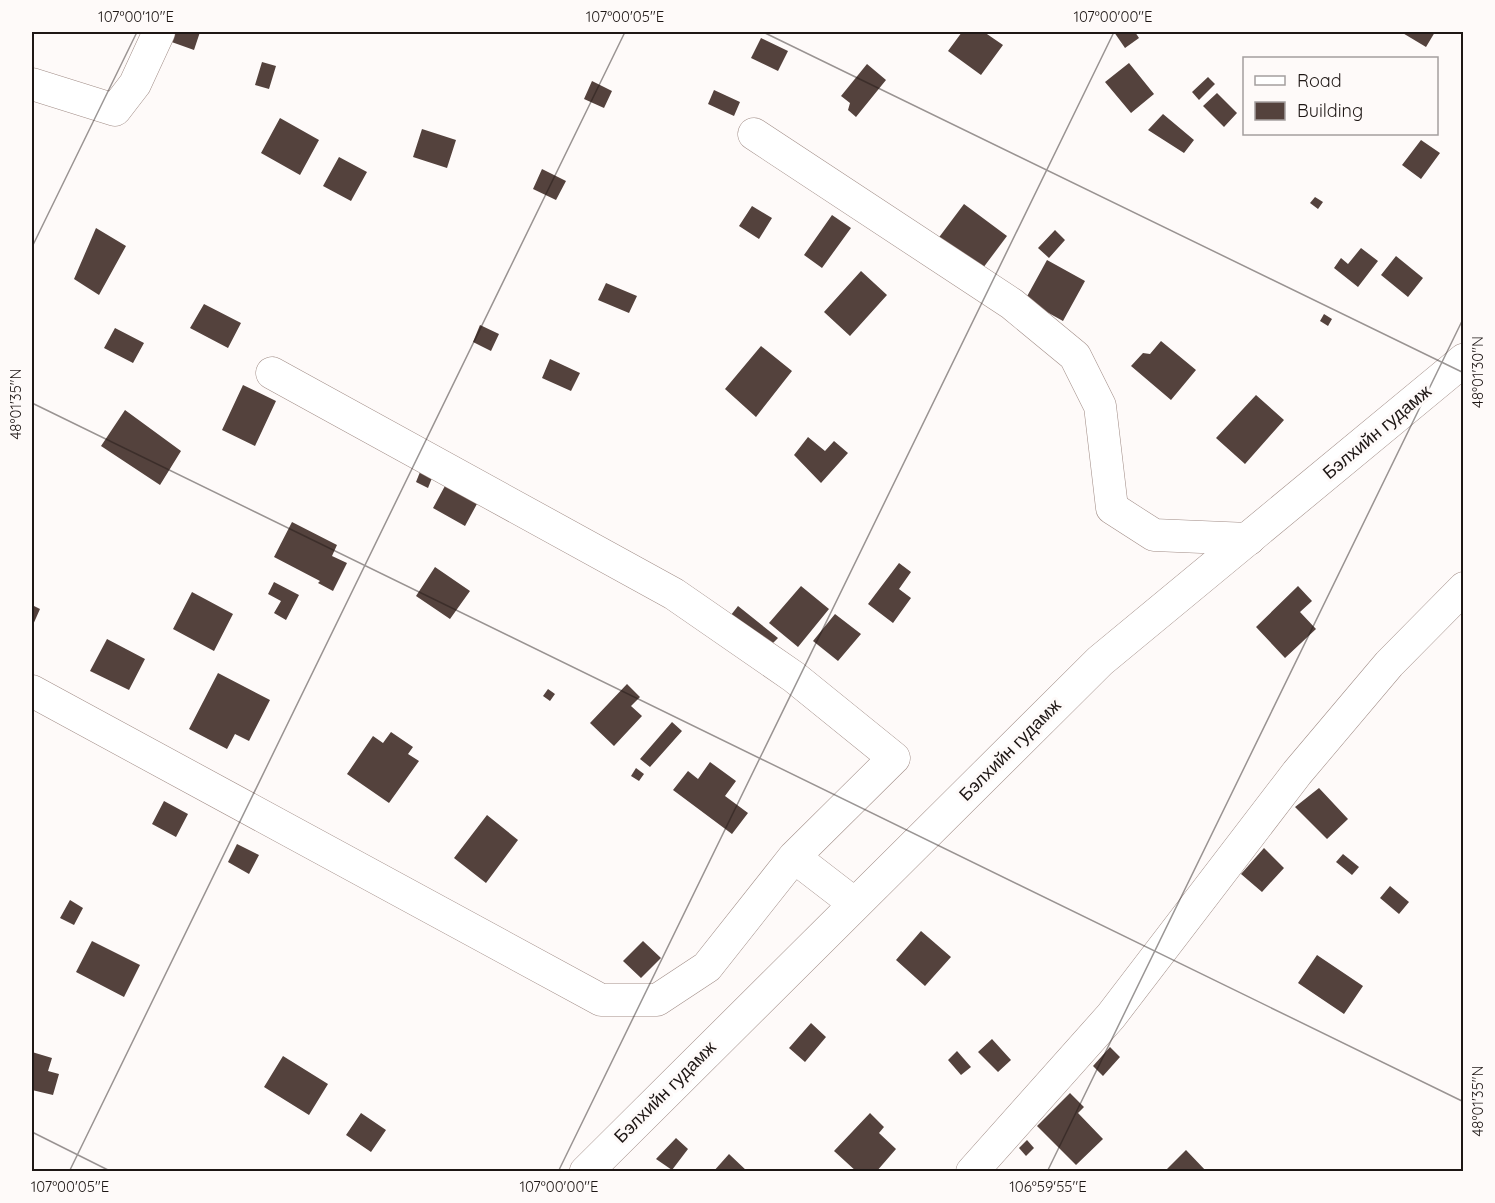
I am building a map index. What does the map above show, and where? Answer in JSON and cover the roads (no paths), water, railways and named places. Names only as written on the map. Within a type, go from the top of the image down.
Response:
[{"type":"main road","name":"Бэлхийн гудамж","points":[[586,1172],[1100,661],[1464,360]]},
{"type":"street","points":[[32,84],[115,110],[135,84],[159,32]]},
{"type":"street","points":[[754,134],[1012,304],[1076,356],[1100,406],[1112,508],[1154,535],[1250,539]]},
{"type":"street","points":[[32,691],[601,1000],[657,1000],[707,967],[794,857],[894,758],[876,740],[794,677],[674,594],[272,374]]},
{"type":"street","points":[[972,1172],[1111,1017],[1297,772],[1389,664],[1464,588]]},
{"type":"street","points":[[794,857],[855,904]]}]
